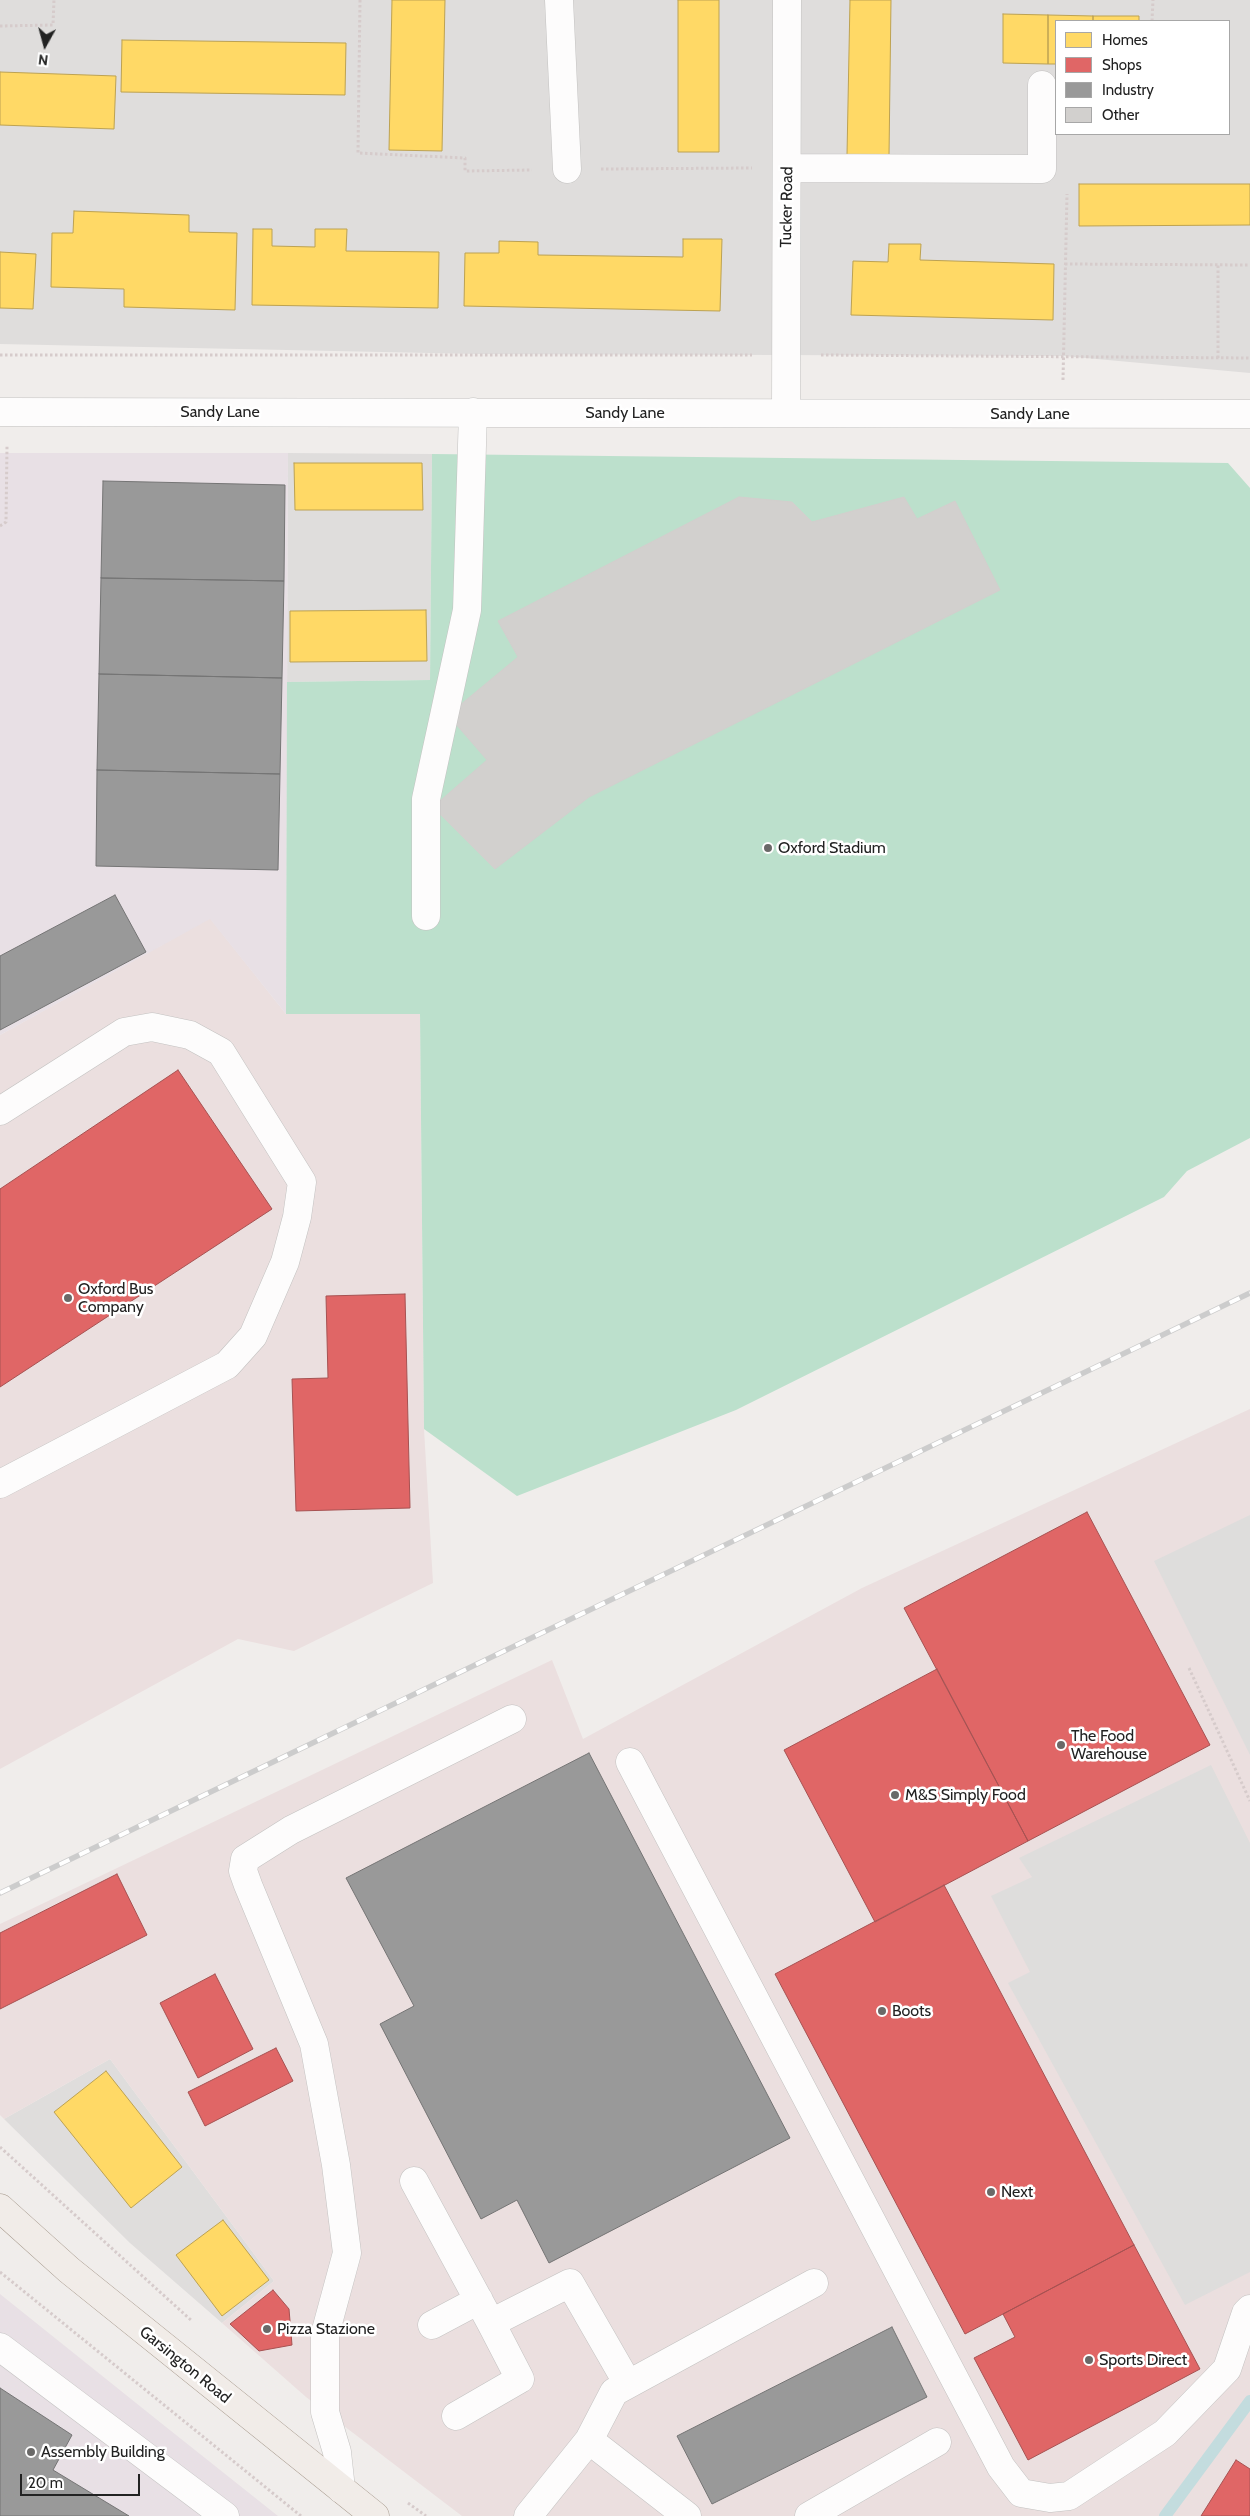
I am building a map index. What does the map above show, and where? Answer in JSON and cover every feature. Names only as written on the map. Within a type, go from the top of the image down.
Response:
[{"type":"main road","name":"Garsington Road","points":[[0,2208],[69,2270],[375,2516]]},
{"type":"street","points":[[559,0],[567,169]]},
{"type":"street","name":"Tucker Road","points":[[786,0],[788,168],[786,413]]},
{"type":"street","points":[[788,168],[1042,169],[1042,84]]},
{"type":"street","name":"Sandy Lane","points":[[4,412],[1250,414]]},
{"type":"street","points":[[426,916],[426,799],[467,610],[473,412]]},
{"type":"street","points":[[0,1111],[124,1032],[152,1026],[190,1035],[221,1052],[302,1182],[298,1217],[285,1262],[253,1336],[227,1365],[0,1484]]},
{"type":"street","points":[[341,2489],[337,2452],[325,2412],[326,2334],[347,2253],[336,2166],[314,2044],[243,1872],[245,1859],[291,1830],[512,1719]]},
{"type":"street","points":[[630,1762],[1001,2467],[1021,2493],[1050,2498],[1069,2496],[1165,2433],[1227,2369],[1246,2313],[1250,2309]]},
{"type":"street","points":[[414,2181],[520,2379],[456,2416]]},
{"type":"street","points":[[432,2325],[485,2312],[570,2283],[628,2384]]},
{"type":"street","points":[[528,2516],[588,2440],[614,2392],[814,2283]]},
{"type":"street","points":[[0,2347],[225,2516]]},
{"type":"street","points":[[588,2440],[688,2516]]},
{"type":"street","points":[[808,2516],[937,2442]]},
{"type":"path","points":[[0,26],[53,25],[54,0]]},
{"type":"path","points":[[360,0],[358,153],[465,158],[465,171],[788,168]]},
{"type":"path","points":[[1152,20],[1153,0]]},
{"type":"path","points":[[1042,169],[1067,185],[1062,414]]},
{"type":"path","points":[[1065,264],[1250,265]]},
{"type":"path","points":[[1218,265],[1218,358]]},
{"type":"path","points":[[0,355],[786,355],[1250,358]]},
{"type":"path","points":[[0,526],[6,522],[4,412]]},
{"type":"path","points":[[1189,1668],[1250,1801]]},
{"type":"path","points":[[0,2272],[301,2516]]},
{"type":"shaded area","points":[[0,0],[1250,0],[1250,373],[1064,356],[478,354],[0,344]]},
{"type":"shaded area","points":[[0,453],[288,453],[286,1014],[210,919],[0,1035]]},
{"type":"shaded area","points":[[288,453],[432,454],[430,680],[287,682]]},
{"type":"shaded area","points":[[210,918],[286,1014],[420,1014],[424,1429],[433,1583],[294,1651],[238,1639],[0,1769],[0,1035]]},
{"type":"shaded area","points":[[1250,1409],[1250,2516],[462,2516],[306,2397],[222,2323],[274,2281],[110,2059],[4,2119],[0,2115],[0,1924],[552,1660],[583,1739],[862,1588]]},
{"type":"shaded area","points":[[1250,1515],[1250,1755],[1154,1561]]},
{"type":"shaded area","points":[[1211,1765],[1250,1843],[1250,2272],[1185,2305],[1008,1983],[1030,1972],[991,1896],[1032,1877],[1019,1858]]},
{"type":"shaded area","points":[[110,2059],[274,2281],[222,2323],[130,2243],[4,2119]]},
{"type":"shaded area","points":[[0,2294],[161,2423],[278,2516],[0,2516]]},
{"type":"green space","name":"Oxford Stadium","points":[[432,454],[1228,463],[1250,488],[1250,1138],[1187,1171],[1164,1197],[736,1410],[517,1496],[424,1429],[420,1014],[286,1014],[287,682],[430,680]]},
{"type":"building: Homes","points":[[392,0],[445,0],[442,151],[389,150]]},
{"type":"building: Homes","points":[[678,0],[719,0],[719,152],[678,152]]},
{"type":"building: Homes","points":[[850,0],[891,0],[889,156],[847,155]]},
{"type":"building: Homes","points":[[1003,14],[1048,15],[1048,64],[1003,63]]},
{"type":"building: Homes","points":[[1048,15],[1093,16],[1093,20],[1055,20],[1055,64],[1048,64]]},
{"type":"building: Homes","points":[[1093,16],[1139,16],[1139,20],[1093,20]]},
{"type":"building: Homes","points":[[122,40],[346,43],[345,95],[121,92]]},
{"type":"building: Homes","points":[[0,72],[116,76],[114,129],[0,125]]},
{"type":"building: Homes","points":[[1079,184],[1250,184],[1250,225],[1079,226]]},
{"type":"building: Homes","points":[[74,211],[189,215],[189,232],[237,233],[235,310],[124,307],[124,289],[51,287],[52,233],[73,233]]},
{"type":"building: Homes","points":[[253,229],[272,229],[272,246],[315,247],[315,229],[347,229],[346,251],[439,252],[438,308],[252,305]]},
{"type":"building: Homes","points":[[683,239],[722,239],[720,311],[464,306],[465,253],[499,253],[499,241],[538,242],[538,255],[683,257]]},
{"type":"building: Homes","points":[[889,244],[921,244],[920,260],[1054,264],[1053,320],[851,315],[853,261],[888,262]]},
{"type":"building: Homes","points":[[0,252],[36,254],[33,309],[0,308]]},
{"type":"building: Homes","points":[[294,463],[422,463],[423,510],[295,510]]},
{"type":"building: Homes","points":[[426,610],[427,661],[290,662],[290,611]]},
{"type":"building: Homes","points":[[106,2071],[182,2167],[131,2208],[54,2112]]},
{"type":"building: Homes","points":[[223,2220],[269,2280],[222,2316],[176,2255]]},
{"type":"building: Shops","name":"Oxford Bus Company","points":[[178,1070],[272,1209],[0,1387],[0,1189]]},
{"type":"building: Shops","points":[[405,1294],[410,1508],[296,1511],[292,1379],[328,1378],[326,1296]]},
{"type":"building: Shops","points":[[1087,1512],[1210,1745],[1028,1841],[904,1608]]},
{"type":"building: Shops","points":[[937,1669],[1028,1841],[875,1922],[784,1750]]},
{"type":"building: Shops","points":[[117,1874],[147,1935],[0,2009],[0,1933]]},
{"type":"building: Shops","points":[[944,1885],[1134,2245],[965,2334],[775,1974]]},
{"type":"building: Shops","points":[[215,1974],[253,2049],[198,2078],[160,2003]]},
{"type":"building: Shops","points":[[276,2048],[293,2081],[205,2126],[188,2092]]},
{"type":"building: Shops","points":[[1134,2245],[1200,2369],[1028,2460],[974,2358],[1015,2337],[1003,2314]]},
{"type":"building: Shops","points":[[273,2290],[289,2309],[292,2345],[259,2351],[230,2324]]},
{"type":"building: Shops","points":[[1236,2460],[1250,2469],[1250,2516],[1201,2516]]},
{"type":"building: Industry","points":[[103,481],[285,485],[284,581],[101,578]]},
{"type":"building: Industry","points":[[101,578],[284,581],[282,678],[99,674]]},
{"type":"building: Industry","points":[[99,674],[282,678],[280,774],[97,770]]},
{"type":"building: Industry","points":[[97,770],[280,774],[278,870],[96,866]]},
{"type":"building: Industry","points":[[115,895],[146,952],[0,1030],[0,956]]},
{"type":"building: Industry","points":[[589,1753],[790,2138],[549,2263],[517,2200],[481,2219],[380,2024],[414,2006],[346,1878]]},
{"type":"building: Industry","points":[[892,2327],[927,2397],[712,2504],[677,2436]]},
{"type":"building: Industry","name":"Assembly Building","points":[[0,2388],[72,2435],[53,2470],[129,2516],[0,2516]]},
{"type":"building: Other","points":[[739,497],[792,502],[812,522],[904,497],[917,519],[955,501],[1000,590],[589,797],[495,869],[433,807],[487,760],[448,715],[518,657],[498,621]]},
{"type":"waterway","points":[[1165,2516],[1250,2401]]},
{"type":"railway","points":[[0,1893],[1250,1293]]},
{"type":"place","name":"Oxford Stadium","points":[[768,848]]},
{"type":"place","name":"Oxford Bus Company","points":[[68,1298]]},
{"type":"place","name":"The Food Warehouse","points":[[1061,1745]]},
{"type":"place","name":"M&S Simply Food","points":[[895,1795]]},
{"type":"place","name":"Boots","points":[[882,2011]]},
{"type":"place","name":"Next","points":[[991,2192]]},
{"type":"place","name":"Pizza Stazione","points":[[267,2329]]},
{"type":"place","name":"Sports Direct","points":[[1089,2360]]},
{"type":"place","name":"Assembly Building","points":[[31,2452]]}]
